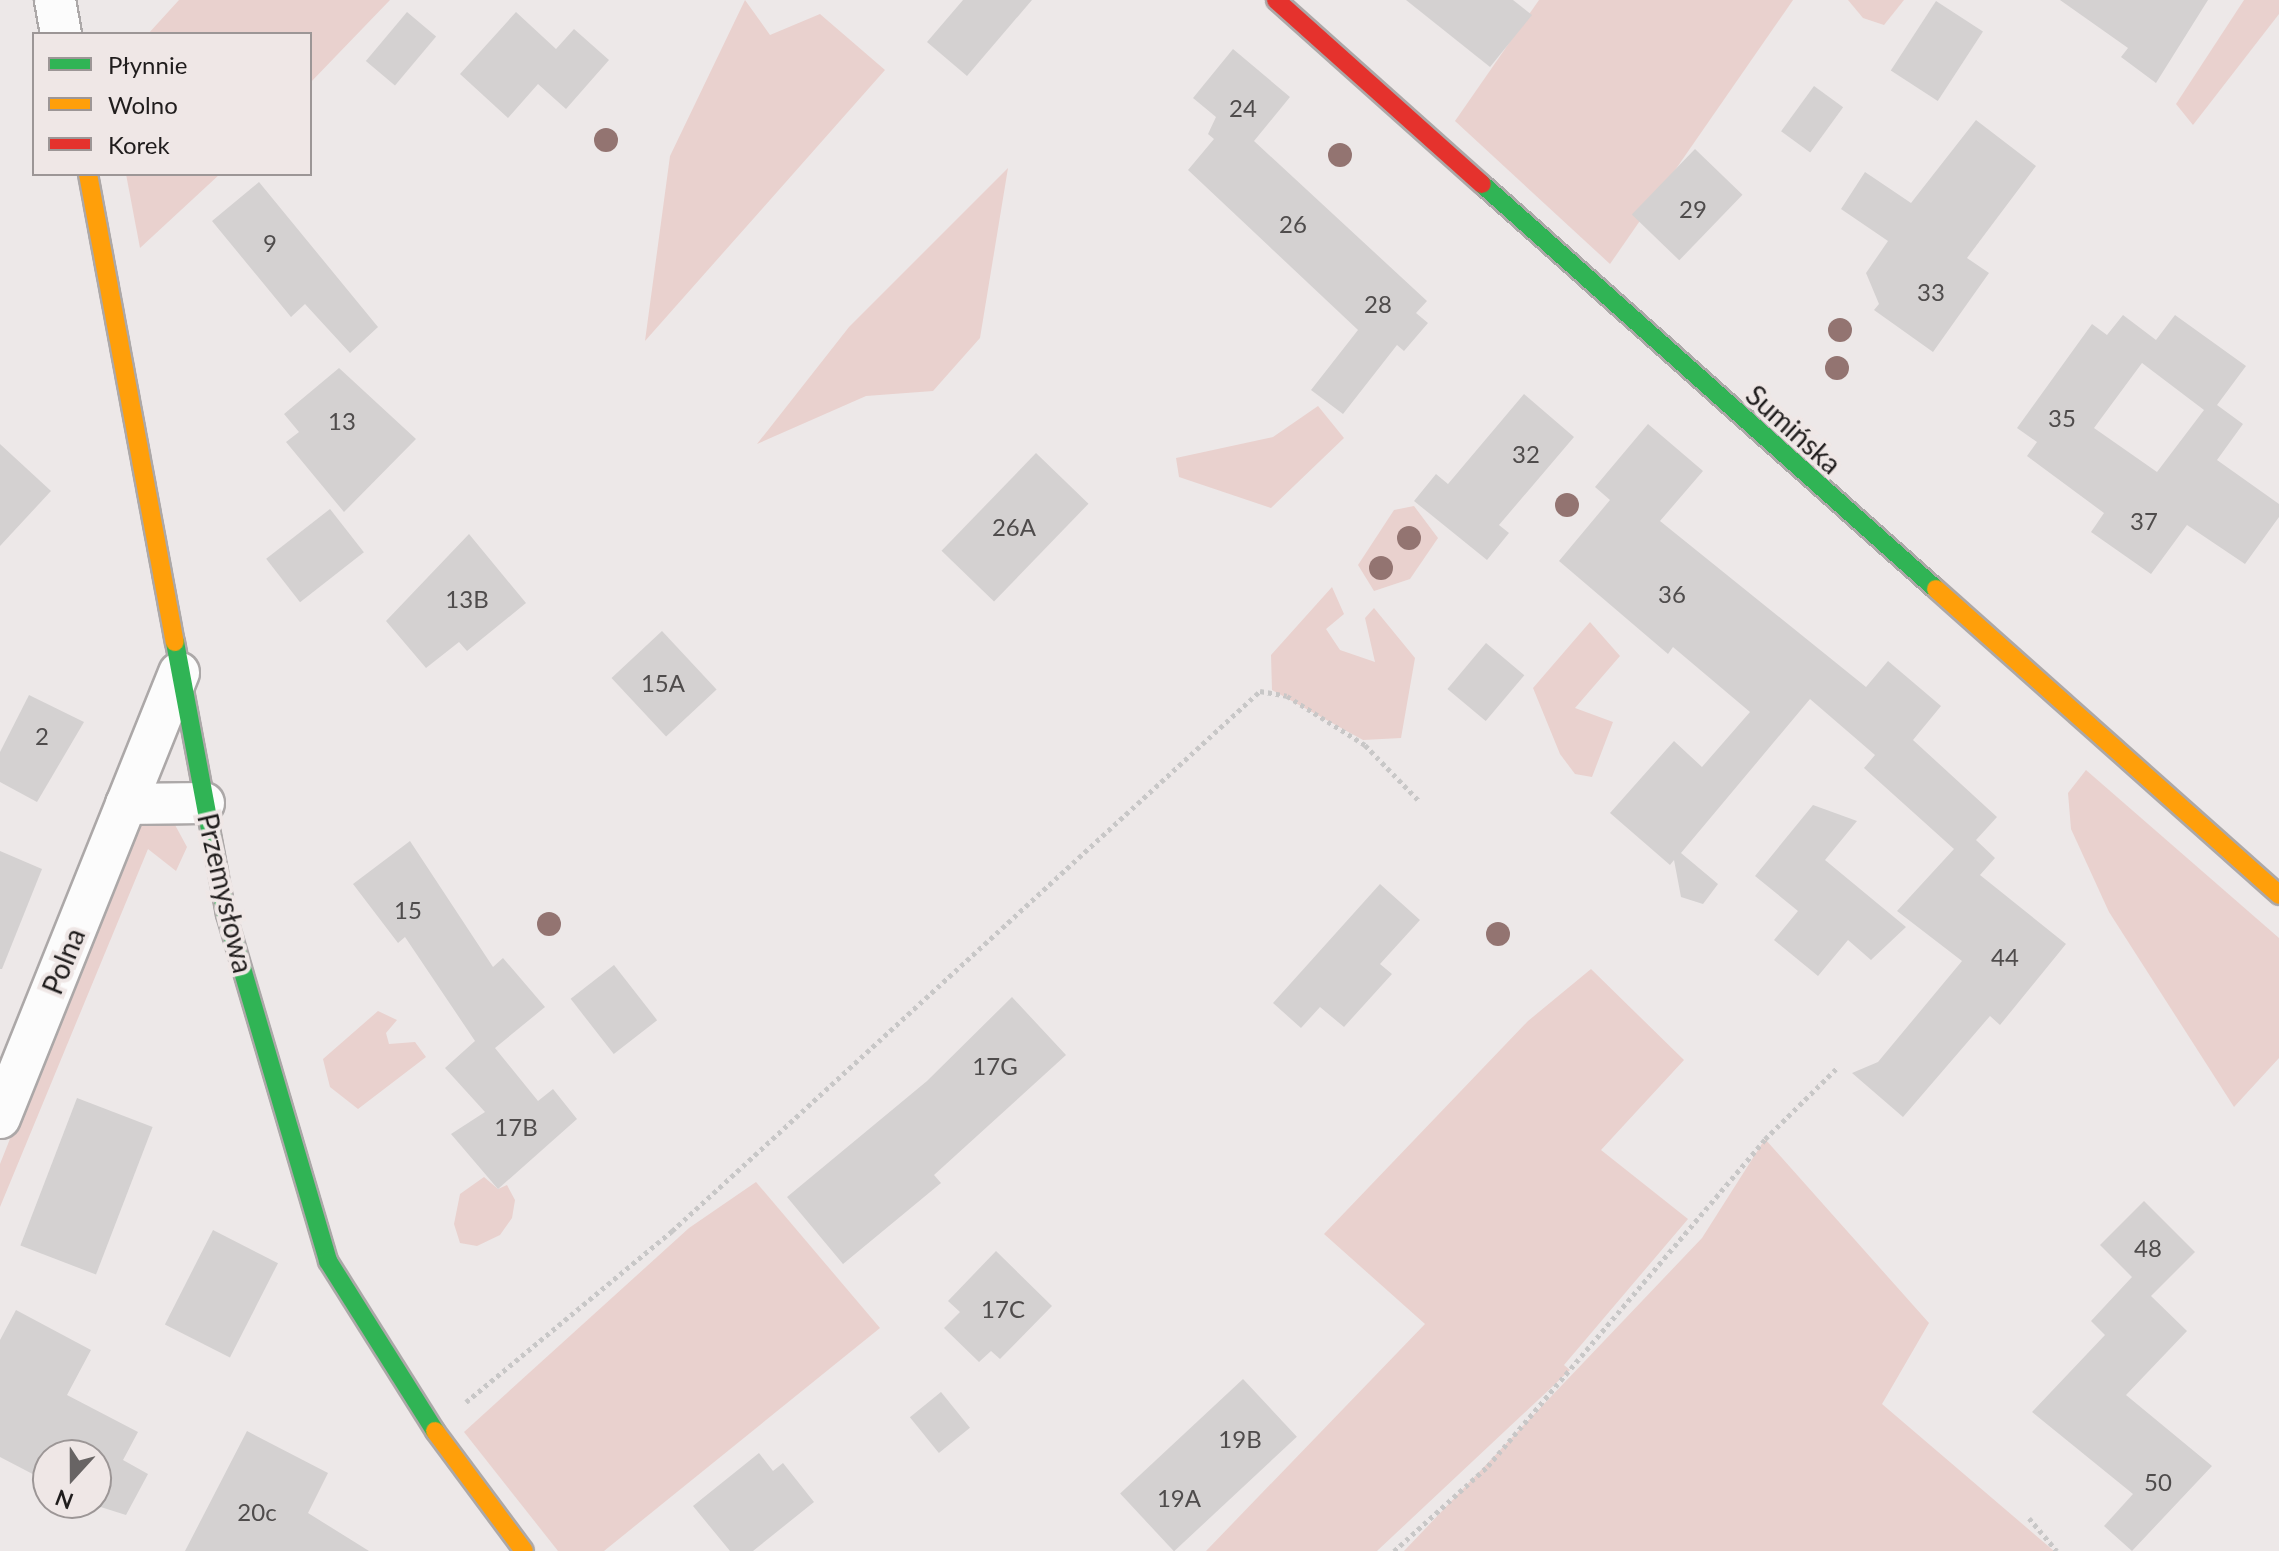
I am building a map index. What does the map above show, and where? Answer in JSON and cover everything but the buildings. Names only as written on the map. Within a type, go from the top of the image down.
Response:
[{"type":"street","points":[[55,0],[61,32]]},
{"type":"street","name":"Sumińska","points":[[1276,0],[2279,895]]},
{"type":"street","name":"Przemysłowa","points":[[88,176],[226,914],[328,1261],[461,1472],[524,1551]]},
{"type":"street","name":"Polna","points":[[0,1118],[179,673]]},
{"type":"street","points":[[126,804],[204,803]]},
{"type":"path","points":[[458,1408],[672,1231],[1260,691],[1287,696],[1365,745],[1419,801]]},
{"type":"path","points":[[1394,1551],[1488,1466],[1765,1139],[1836,1069]]},
{"type":"path","points":[[2029,1518],[2057,1551]]},
{"type":"shaded area","points":[[179,0],[390,0],[312,81],[312,32],[150,32]]},
{"type":"shaded area","points":[[745,0],[770,35],[820,14],[885,70],[645,341],[670,156]]},
{"type":"shaded area","points":[[1539,0],[1793,0],[1610,264],[1455,121]]},
{"type":"shaded area","points":[[1848,0],[1904,0],[1884,25],[1863,18]]},
{"type":"shaded area","points":[[2244,0],[2279,0],[2279,14],[2193,125],[2176,104]]},
{"type":"shaded area","points":[[1008,168],[980,338],[933,391],[866,396],[757,444],[849,327]]},
{"type":"shaded area","points":[[126,176],[218,176],[140,248]]},
{"type":"shaded area","points":[[1318,406],[1344,438],[1271,508],[1179,477],[1176,458],[1273,437]]},
{"type":"shaded area","points":[[1414,506],[1438,538],[1410,579],[1374,591],[1358,565],[1394,510]]},
{"type":"shaded area","points":[[1332,587],[1344,614],[1326,629],[1340,650],[1375,662],[1365,618],[1374,608],[1415,658],[1401,738],[1363,740],[1272,690],[1271,655]]},
{"type":"shaded area","points":[[1590,622],[1620,656],[1575,708],[1613,722],[1592,777],[1575,774],[1560,754],[1533,688]]},
{"type":"shaded area","points":[[2086,770],[2279,938],[2279,1058],[2234,1107],[2109,912],[2071,829],[2068,793]]},
{"type":"shaded area","points":[[143,823],[174,823],[187,847],[176,871],[148,849],[0,1207],[0,1164],[128,842]]},
{"type":"shaded area","points":[[1591,969],[1684,1060],[1601,1150],[1688,1219],[1564,1365],[1570,1370],[1377,1551],[1206,1551],[1425,1324],[1324,1234],[1528,1021]]},
{"type":"shaded area","points":[[378,1011],[397,1020],[386,1033],[389,1044],[415,1042],[426,1057],[358,1109],[330,1087],[323,1059]]},
{"type":"shaded area","points":[[1765,1139],[1929,1323],[1882,1404],[2054,1551],[1404,1551],[1702,1238]]},
{"type":"shaded area","points":[[484,1177],[498,1189],[507,1185],[515,1200],[512,1218],[500,1235],[477,1246],[460,1243],[454,1224],[460,1194]]},
{"type":"shaded area","points":[[756,1182],[880,1328],[604,1551],[558,1551],[464,1432],[689,1228]]},
{"type":"traffic: fast","points":[[1482,184],[1936,589]]},
{"type":"traffic: fast","points":[[175,642],[226,914],[328,1261],[435,1431]]},
{"type":"traffic: slow","points":[[88,176],[175,642]]},
{"type":"traffic: slow","points":[[1936,589],[2279,895]]},
{"type":"traffic: slow","points":[[435,1431],[524,1551]]},
{"type":"traffic: jam","points":[[1276,0],[1482,184]]}]
